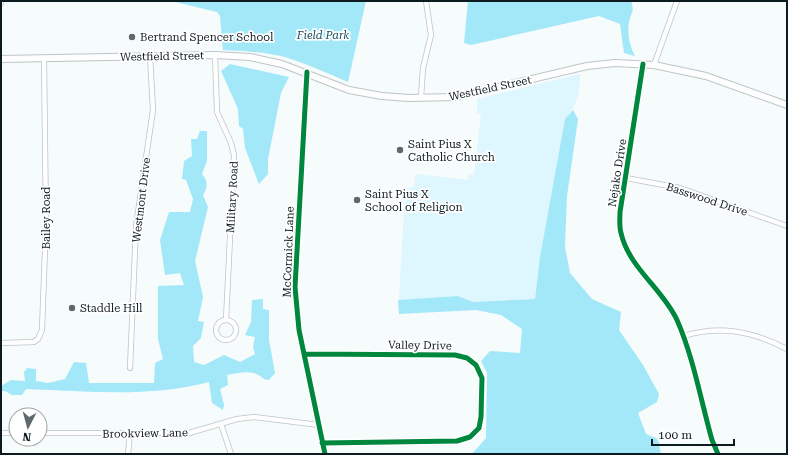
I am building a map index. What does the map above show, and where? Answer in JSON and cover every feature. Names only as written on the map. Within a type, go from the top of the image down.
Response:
[{"type":"main road","name":"Westfield Street","points":[[1,59],[215,55],[250,58],[282,64],[307,72],[349,90],[394,98],[421,97],[436,99],[456,97],[587,66],[615,63],[643,64],[706,76],[787,104]]},
{"type":"street","points":[[421,97],[423,68],[431,35],[426,1]]},
{"type":"street","points":[[654,65],[677,1]]},
{"type":"street","name":"Military Road","points":[[215,55],[217,112],[231,143],[234,155],[226,320]]},
{"type":"street","name":"Westmont Drive","points":[[130,368],[136,226],[153,110],[150,56]]},
{"type":"street","name":"Bailey Road","points":[[1,343],[34,342],[38,339],[42,330],[46,223],[44,58]]},
{"type":"street","name":"Nejako Drive","points":[[643,64],[620,212],[620,232],[626,250],[636,265],[667,302],[683,336],[712,440],[718,454]]},
{"type":"street","name":"McCormick Lane","points":[[307,72],[295,287],[299,330],[325,454]]},
{"type":"street","name":"Basswood Drive","points":[[626,178],[680,188],[787,226]]},
{"type":"street","name":"Military Road","points":[[226,320],[231,322],[236,329],[233,337],[225,340],[218,336],[216,328],[220,321],[226,320]]},
{"type":"street","points":[[683,336],[702,331],[720,329],[739,331],[787,349]]},
{"type":"street","name":"Valley Drive","points":[[304,354],[455,355],[467,358],[476,365],[482,378],[481,417],[479,428],[470,437],[457,441],[322,443]]},
{"type":"street","name":"Brookview Lane","points":[[48,433],[189,433],[237,419],[254,417],[319,425]]},
{"type":"street","points":[[221,424],[231,454]]},
{"type":"street","points":[[128,454],[130,433]]},
{"type":"shaded area","points":[[580,74],[575,104],[565,119],[540,257],[535,299],[473,302],[458,296],[399,300],[404,209],[409,187],[414,187],[416,174],[468,180],[469,175],[474,175],[481,114],[477,113],[477,99]]},
{"type":"green space","name":"Field Park","points":[[171,1],[366,1],[348,82],[285,57],[247,51],[223,50],[220,16],[217,12]]},
{"type":"green space","points":[[468,1],[631,1],[633,10],[628,26],[630,44],[635,56],[624,53],[620,24],[599,16],[471,45],[464,43]]},
{"type":"green space","points":[[230,64],[289,77],[281,93],[268,159],[268,174],[259,184],[245,148],[243,129],[239,126],[238,109],[221,71]]},
{"type":"green space","points":[[573,110],[578,119],[567,196],[565,247],[570,273],[592,299],[621,312],[619,330],[643,365],[659,394],[657,402],[638,413],[646,434],[658,439],[661,454],[472,454],[486,438],[487,373],[481,361],[490,351],[520,353],[522,329],[501,315],[476,310],[399,314],[398,300],[458,296],[473,302],[535,299],[540,257],[565,119]]},
{"type":"green space","points":[[200,131],[207,131],[207,161],[202,174],[206,182],[206,189],[203,195],[208,207],[195,261],[203,297],[198,321],[204,322],[201,338],[193,346],[194,362],[204,365],[224,355],[240,362],[255,354],[253,347],[255,337],[245,335],[251,322],[252,300],[263,299],[263,309],[269,310],[269,340],[275,373],[269,380],[251,372],[241,372],[227,375],[228,385],[220,389],[224,405],[223,410],[212,403],[209,382],[186,387],[141,392],[26,389],[22,395],[12,395],[5,391],[1,391],[1,386],[11,380],[25,381],[24,372],[27,368],[36,369],[36,381],[48,383],[65,379],[74,362],[86,363],[89,383],[154,383],[155,363],[163,359],[158,339],[158,286],[184,285],[180,273],[165,275],[160,240],[169,212],[190,212],[193,199],[186,180],[182,179],[184,161],[192,156],[191,139],[197,139]]},
{"type":"cycle path","points":[[643,64],[620,212],[620,230],[631,257],[663,298],[677,320],[688,348],[712,440],[718,454]]},
{"type":"cycle path","points":[[307,72],[295,287],[299,330],[325,454]]},
{"type":"cycle path","points":[[304,354],[455,355],[467,358],[476,365],[482,378],[481,417],[479,428],[470,437],[457,441],[322,443]]},
{"type":"place","name":"Bertrand Spencer School","points":[[132,37]]},
{"type":"place","name":"Saint Pius X Catholic Church","points":[[400,150]]},
{"type":"place","name":"Saint Pius X School of Religion","points":[[357,200]]},
{"type":"place","name":"Staddle Hill","points":[[72,308]]}]
